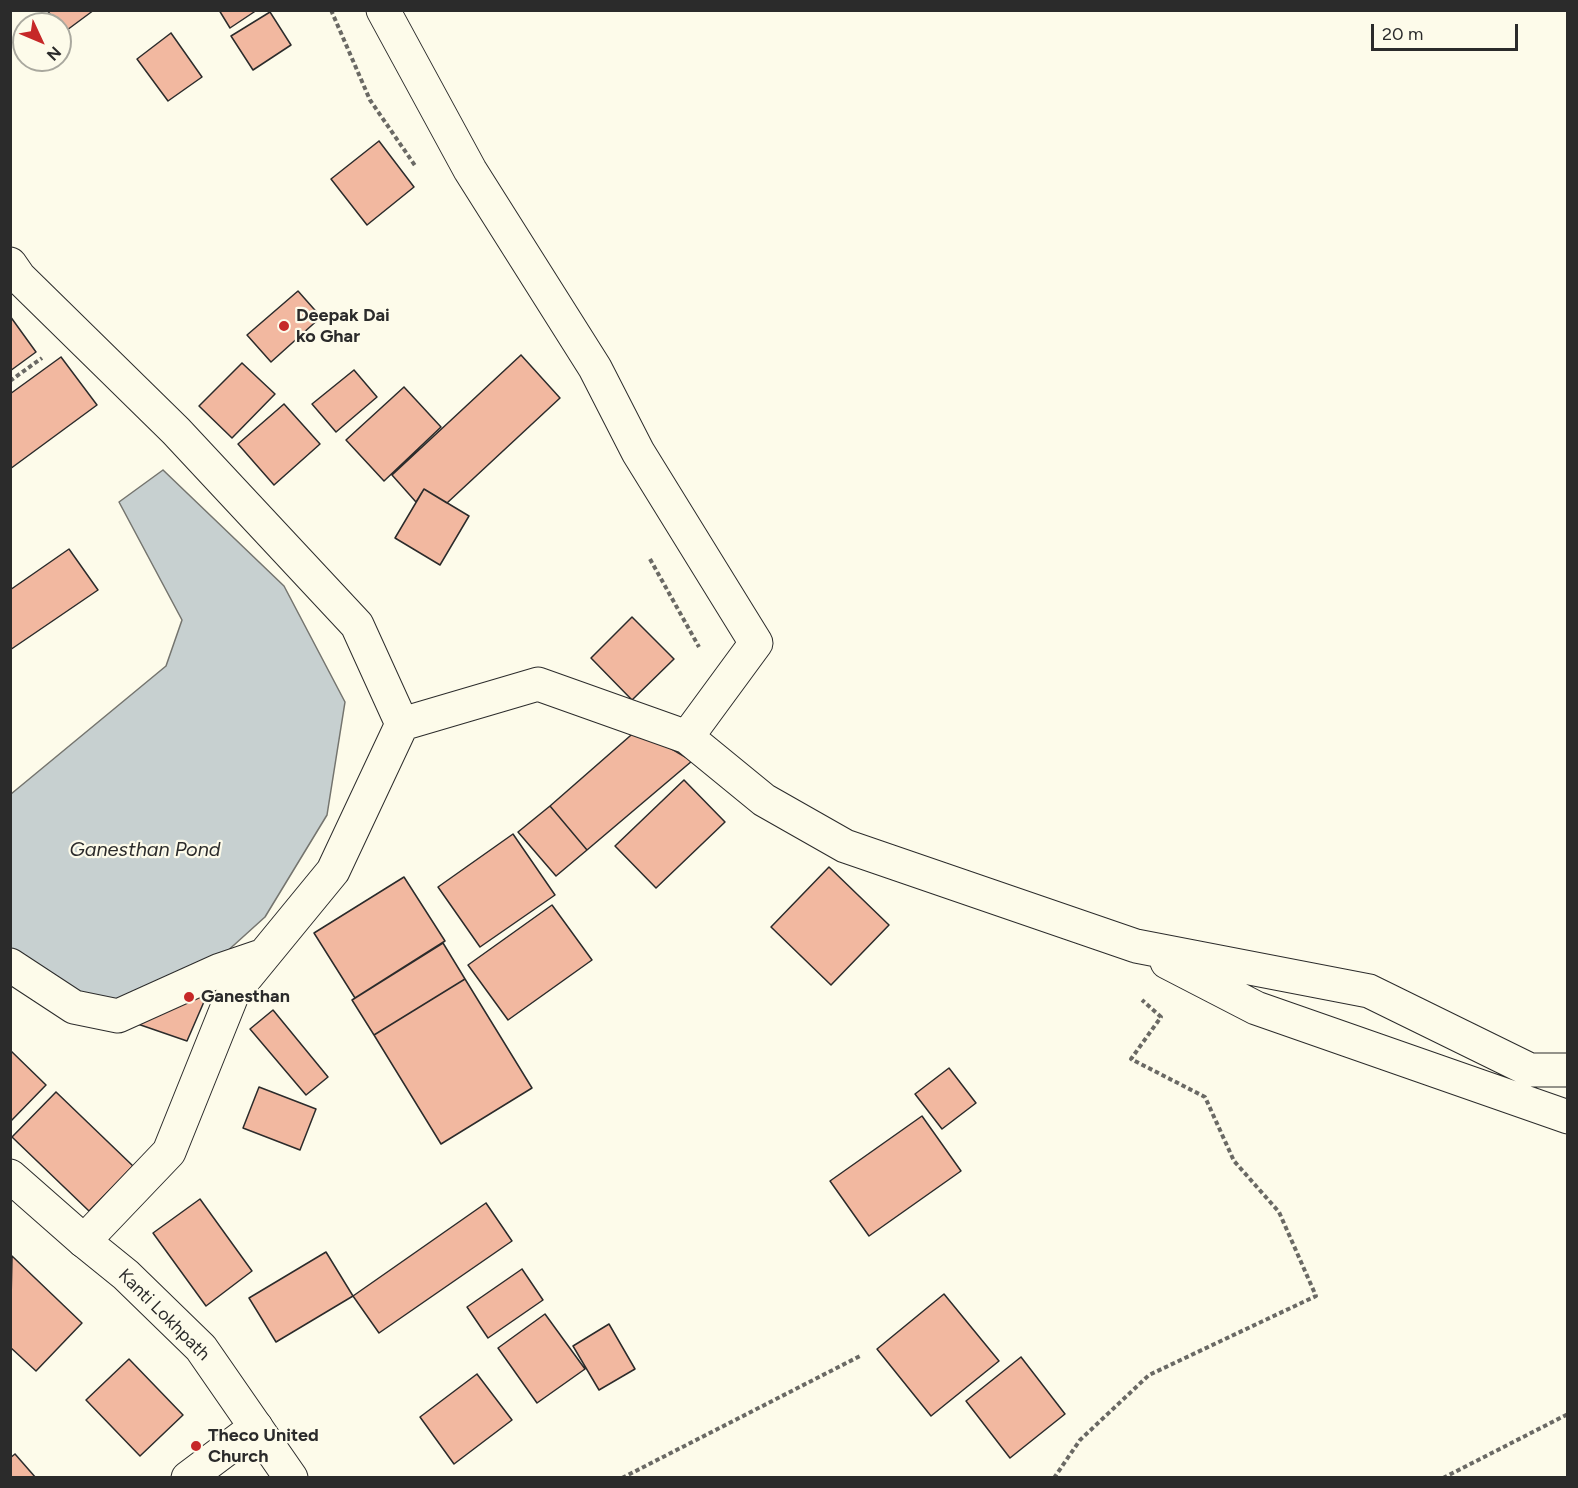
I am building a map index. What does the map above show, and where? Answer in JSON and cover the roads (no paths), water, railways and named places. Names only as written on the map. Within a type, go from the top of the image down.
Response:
[{"type":"street","points":[[383,10],[470,170],[595,368],[638,452],[756,643],[687,737]]},
{"type":"street","points":[[10,264],[19,277],[176,431],[357,625],[402,724]]},
{"type":"street","points":[[84,1241],[169,1152],[233,993],[333,872],[402,724],[537,684],[687,737],[764,800],[845,846],[1136,946],[1369,991],[1530,1070],[1568,1070]]},
{"type":"street","points":[[1136,946],[1256,1008],[1568,1117]]},
{"type":"street","points":[[10,965],[74,1007],[117,1016],[220,970],[264,955]]},
{"type":"street","name":"Kanti Lokhpath","points":[[10,1176],[126,1275],[201,1348],[291,1478]]},
{"type":"street","points":[[188,1478],[256,1427]]},
{"type":"water","name":"Ganesthan Pond","points":[[163,470],[284,586],[345,702],[327,815],[265,917],[213,964],[116,1006],[82,999],[11,957],[11,794],[166,666],[182,620],[119,502]]},
{"type":"place","name":"Deepak Dai ko Ghar","points":[[284,326]]},
{"type":"place","name":"Ganesthan","points":[[189,997]]},
{"type":"place","name":"Theco United Church","points":[[196,1446]]}]
